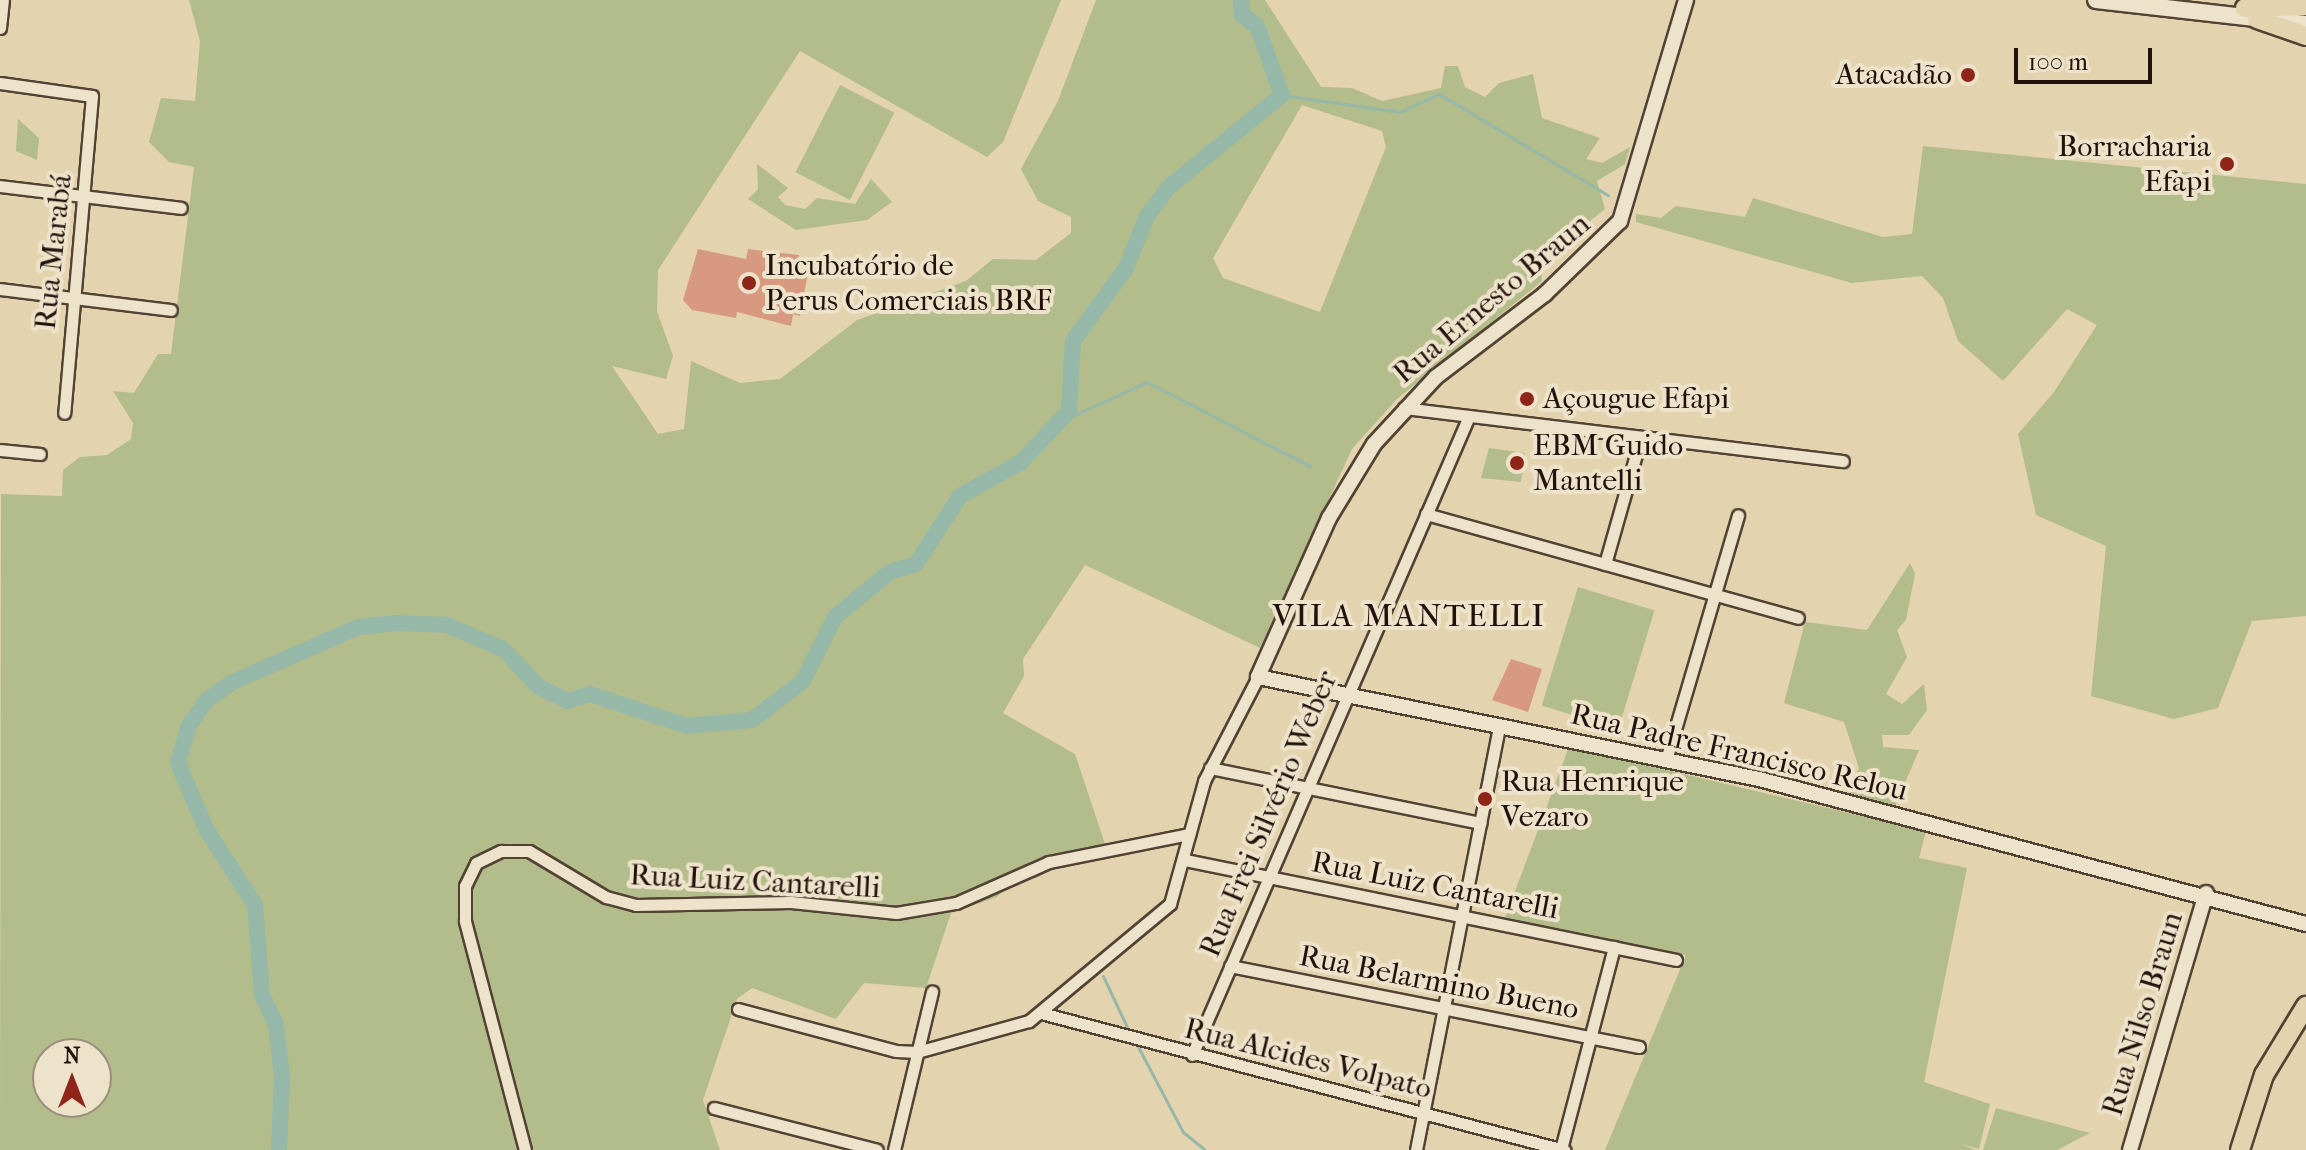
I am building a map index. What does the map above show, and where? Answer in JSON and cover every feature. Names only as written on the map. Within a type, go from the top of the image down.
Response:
[{"type":"highway","points":[[2251,13],[2306,4]]},
{"type":"highway","points":[[2251,13],[2306,36]]},
{"type":"highway","points":[[2240,1150],[2264,1075],[2306,1006]]},
{"type":"main road","points":[[2096,0],[2251,13],[2306,14]]},
{"type":"main road","points":[[2187,0],[2306,24]]},
{"type":"street","points":[[0,28],[3,0]]},
{"type":"street","name":"Rua Ernesto Braun","points":[[1041,1013],[1164,911],[1179,886],[1189,834],[1210,768],[1258,677],[1329,518],[1404,408],[1545,294],[1620,221],[1686,0]]},
{"type":"street","points":[[2294,0],[2306,4]]},
{"type":"street","name":"Rua Marabá","points":[[0,83],[92,96],[64,413]]},
{"type":"street","points":[[0,186],[181,208]]},
{"type":"street","points":[[0,289],[171,310]]},
{"type":"street","points":[[1404,408],[1843,461]]},
{"type":"street","name":"Rua Frei Silvério Weber","points":[[1192,1055],[1345,696],[1469,416]]},
{"type":"street","points":[[1605,564],[1641,437]]},
{"type":"street","points":[[0,450],[40,454]]},
{"type":"street","points":[[1426,514],[1798,618]]},
{"type":"street","points":[[1666,760],[1738,515]]},
{"type":"street","name":"Rua Padre Francisco Relou","points":[[1258,677],[1666,760],[2206,893],[2306,924]]},
{"type":"street","points":[[1416,1150],[1421,1111],[1499,726]]},
{"type":"street","points":[[1210,768],[1480,823]]},
{"type":"street","name":"Rua Luiz Cantarelli","points":[[525,1150],[465,921],[465,886],[476,863],[501,851],[529,851],[606,897],[636,905],[791,902],[896,913],[956,903],[1049,862],[1189,834]]},
{"type":"street","name":"Rua Luiz Cantarelli","points":[[1185,860],[1676,960]]},
{"type":"street","name":"Rua Nilso Braun","points":[[2130,1150],[2206,893]]},
{"type":"street","points":[[1563,1150],[1614,947]]},
{"type":"street","name":"Rua Belarmino Bueno","points":[[1230,966],[1639,1047]]},
{"type":"street","points":[[894,1150],[932,992]]},
{"type":"street","points":[[738,1009],[917,1052],[1041,1013]]},
{"type":"street","name":"Rua Alcides Volpato","points":[[1041,1013],[1563,1150]]},
{"type":"street","points":[[714,1108],[877,1150]]},
{"type":"green space","points":[[189,0],[1061,0],[1003,142],[987,157],[800,51],[658,270],[657,311],[673,356],[666,379],[612,366],[658,434],[684,429],[691,361],[740,383],[780,379],[857,320],[966,281],[993,259],[1036,260],[1071,233],[1071,217],[1038,201],[1021,169],[1058,101],[1096,0],[1265,0],[1321,87],[1352,88],[1382,101],[1441,88],[1445,66],[1458,66],[1465,87],[1485,97],[1499,83],[1533,74],[1542,118],[1600,138],[1586,159],[1602,163],[1630,147],[1625,164],[1597,181],[1605,209],[1540,260],[1542,281],[1397,399],[1352,449],[1260,648],[1085,565],[1023,659],[1024,676],[1003,713],[1075,754],[1106,847],[1012,880],[997,897],[951,913],[926,988],[864,983],[836,1019],[752,988],[737,999],[703,1100],[720,1150],[0,1150],[1,494],[62,496],[63,470],[80,457],[107,455],[131,439],[133,423],[113,391],[134,393],[158,354],[171,354],[194,167],[169,162],[149,142],[161,98],[195,101],[200,41]],"holes":[[[1302,105],[1382,131],[1386,147],[1320,312],[1223,278],[1213,258]]]},
{"type":"green space","points":[[840,85],[894,113],[850,200],[796,172]]},
{"type":"green space","points":[[18,119],[39,138],[37,160],[16,151]]},
{"type":"green space","points":[[1923,146],[2306,184],[2306,616],[2252,621],[2218,708],[2174,719],[2091,696],[2106,546],[2036,515],[2018,434],[2054,392],[2097,325],[2067,309],[2003,381],[1958,341],[1943,298],[1922,276],[1852,283],[1636,222],[1636,214],[1661,218],[1676,206],[1745,217],[1753,198],[1883,237],[1912,234]]},
{"type":"green space","points":[[757,164],[788,188],[778,197],[785,205],[805,209],[817,198],[855,204],[871,179],[892,202],[867,220],[796,230],[748,199],[758,189]]},
{"type":"green space","points":[[1489,448],[1525,453],[1521,482],[1481,478]]},
{"type":"green space","points":[[1910,563],[1915,574],[1906,620],[1897,630],[1907,657],[1886,694],[1902,704],[1924,684],[1927,710],[1909,735],[1882,735],[1883,747],[1919,750],[1895,807],[1850,793],[1859,768],[1844,722],[1784,703],[1805,622],[1867,630]]},
{"type":"green space","points":[[1578,587],[1655,610],[1618,729],[1542,706]]},
{"type":"green space","points":[[1569,747],[1926,831],[1919,858],[1967,868],[1924,1082],[1990,1104],[1979,1149],[1961,1144],[1976,1150],[1605,1150],[1686,955],[1505,918]]},
{"type":"green space","points":[[1996,1108],[2090,1133],[2057,1150],[1983,1150]]},
{"type":"building","name":"Incubatório de Perus Comerciais BRF","points":[[698,249],[746,259],[748,249],[799,255],[796,270],[808,273],[800,316],[793,314],[791,326],[737,312],[736,318],[692,310],[683,300]]},
{"type":"building","points":[[1511,659],[1542,669],[1528,712],[1492,700]]},
{"type":"waterway","points":[[279,1150],[282,1076],[276,1024],[262,995],[255,905],[206,829],[178,763],[188,727],[207,700],[233,682],[358,627],[398,623],[447,625],[503,649],[539,687],[568,701],[590,694],[687,726],[752,720],[803,681],[835,617],[890,572],[916,564],[960,496],[1021,462],[1069,411],[1073,341],[1126,268],[1147,216],[1169,187],[1282,95],[1257,26],[1242,15],[1241,0]]},
{"type":"waterway","points":[[1282,95],[1400,112],[1439,94],[1608,195]]},
{"type":"waterway","points":[[1057,423],[1147,382],[1310,466]]},
{"type":"waterway","points":[[1103,976],[1127,1027]]},
{"type":"waterway","points":[[1135,1041],[1183,1132],[1205,1150]]},
{"type":"place","name":"Atacadão","points":[[1968,75]]},
{"type":"place","name":"Borracharia Efapi","points":[[2227,164]]},
{"type":"place","name":"Incubatório de Perus Comerciais BRF","points":[[749,283]]},
{"type":"place","name":"Açougue Efapi","points":[[1527,399]]},
{"type":"place","name":"EBM Guido Mantelli","points":[[1517,463]]},
{"type":"place","name":"Rua Henrique Vezaro","points":[[1485,799]]},
{"type":"district","name":"VILA MANTELLI","points":[[1409,616]]}]
